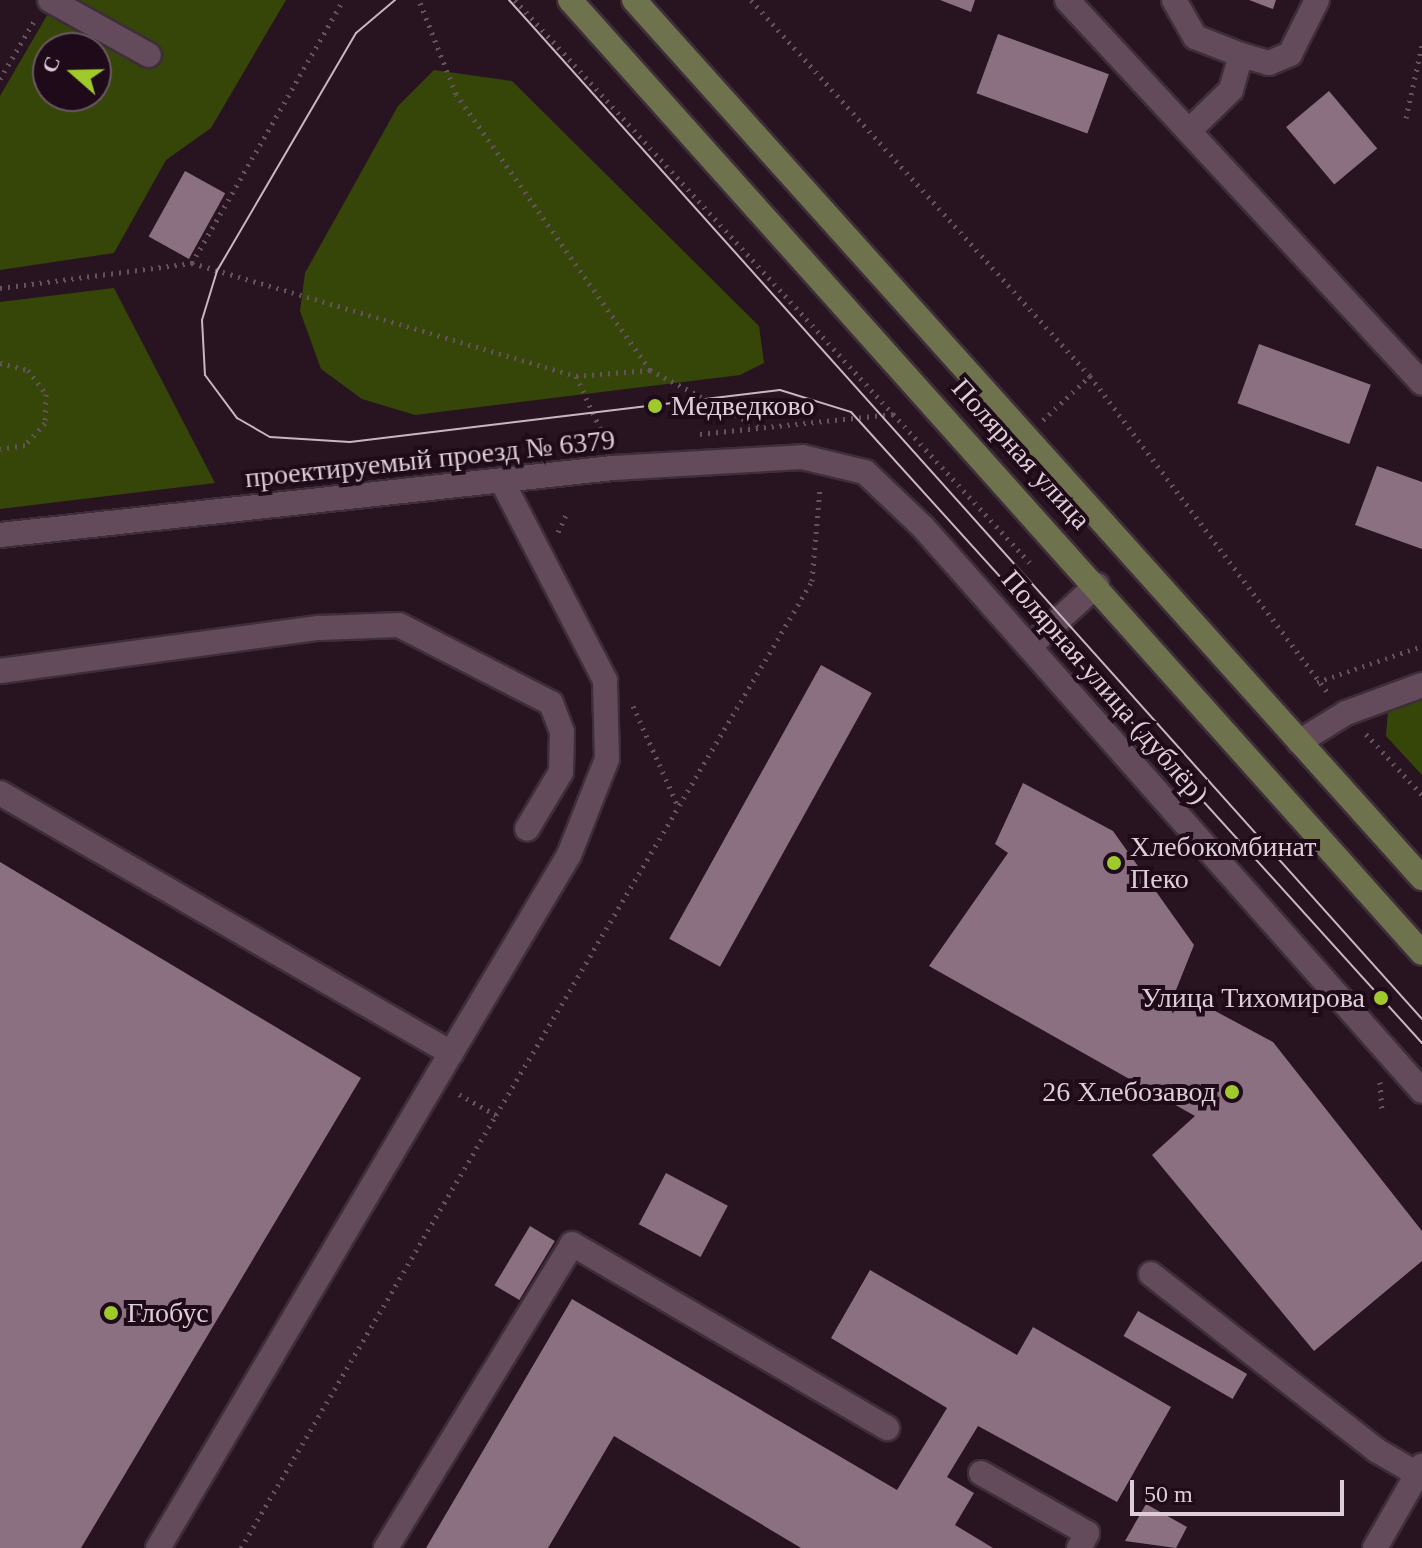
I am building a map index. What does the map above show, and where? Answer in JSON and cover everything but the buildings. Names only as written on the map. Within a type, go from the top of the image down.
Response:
[{"type":"main road","name":"Полярная улица","points":[[570,0],[1097,585],[1422,953]]},
{"type":"main road","name":"Полярная улица","points":[[634,0],[1422,878]]},
{"type":"street","points":[[1067,0],[1422,383]]},
{"type":"street","points":[[1174,0],[1195,37],[1269,63],[1290,54],[1317,0]]},
{"type":"street","points":[[44,7],[149,55]]},
{"type":"street","points":[[1189,131],[1231,90],[1241,55]]},
{"type":"street","name":"проектируемый проезд № 6379","points":[[0,535],[502,481],[802,457],[865,472]]},
{"type":"street","name":"Полярная улица (дублёр)","points":[[865,472],[1029,647],[1422,1091]]},
{"type":"street","points":[[158,1548],[569,855],[607,759],[605,680],[502,481]]},
{"type":"street","points":[[1029,647],[1097,585]]},
{"type":"street","points":[[0,671],[320,628],[399,625],[551,703],[562,732],[561,772],[527,829]]},
{"type":"street","points":[[1299,742],[1346,713],[1422,685]]},
{"type":"street","points":[[0,793],[451,1053]]},
{"type":"street","points":[[386,1548],[572,1244],[887,1428]]},
{"type":"street","points":[[1151,1274],[1376,1450],[1420,1470],[1375,1548]]},
{"type":"street","points":[[981,1473],[1087,1533],[1079,1548]]},
{"type":"path","points":[[192,263],[343,0]]},
{"type":"path","points":[[419,0],[456,94],[650,370],[760,428]]},
{"type":"path","points":[[515,0],[893,414]]},
{"type":"path","points":[[751,0],[1090,376],[1317,682],[1422,795]]},
{"type":"path","points":[[0,79],[44,7]]},
{"type":"path","points":[[1406,118],[1422,45]]},
{"type":"path","points":[[0,288],[192,263],[576,376],[650,370]]},
{"type":"path","points":[[0,363],[28,370],[46,394],[45,423],[25,445],[0,449]]},
{"type":"path","points":[[1040,424],[1090,376]]},
{"type":"path","points":[[241,1548],[812,581],[820,479]]},
{"type":"path","points":[[964,491],[1033,566]]},
{"type":"path","points":[[1317,682],[1422,646]]},
{"type":"path","points":[[448,1087],[496,1115]]},
{"type":"green space","points":[[56,0],[286,0],[211,128],[166,160],[114,253],[0,270],[0,96],[32,41],[32,112],[112,112],[112,32],[37,32]]},
{"type":"green space","points":[[434,70],[512,81],[759,326],[764,363],[740,375],[415,415],[362,399],[321,369],[300,311],[305,273],[398,106]]},
{"type":"green space","points":[[114,288],[215,483],[0,509],[0,302]]},
{"type":"green space","points":[[1422,698],[1422,775],[1386,736],[1388,710]]},
{"type":"tram line","points":[[395,0],[356,33],[217,271],[202,320],[205,375],[237,418],[270,437],[350,442],[780,390],[851,412],[1422,1043]]},
{"type":"tram line","points":[[509,0],[1422,1019]]},
{"type":"place","name":"Медведково","points":[[655,406]]},
{"type":"place","name":"Хлебокомбинат Пеко","points":[[1114,863]]},
{"type":"place","name":"Улица Тихомирова","points":[[1381,998]]},
{"type":"place","name":"26 Хлебозавод","points":[[1232,1092]]},
{"type":"place","name":"Глобус","points":[[111,1313]]}]
